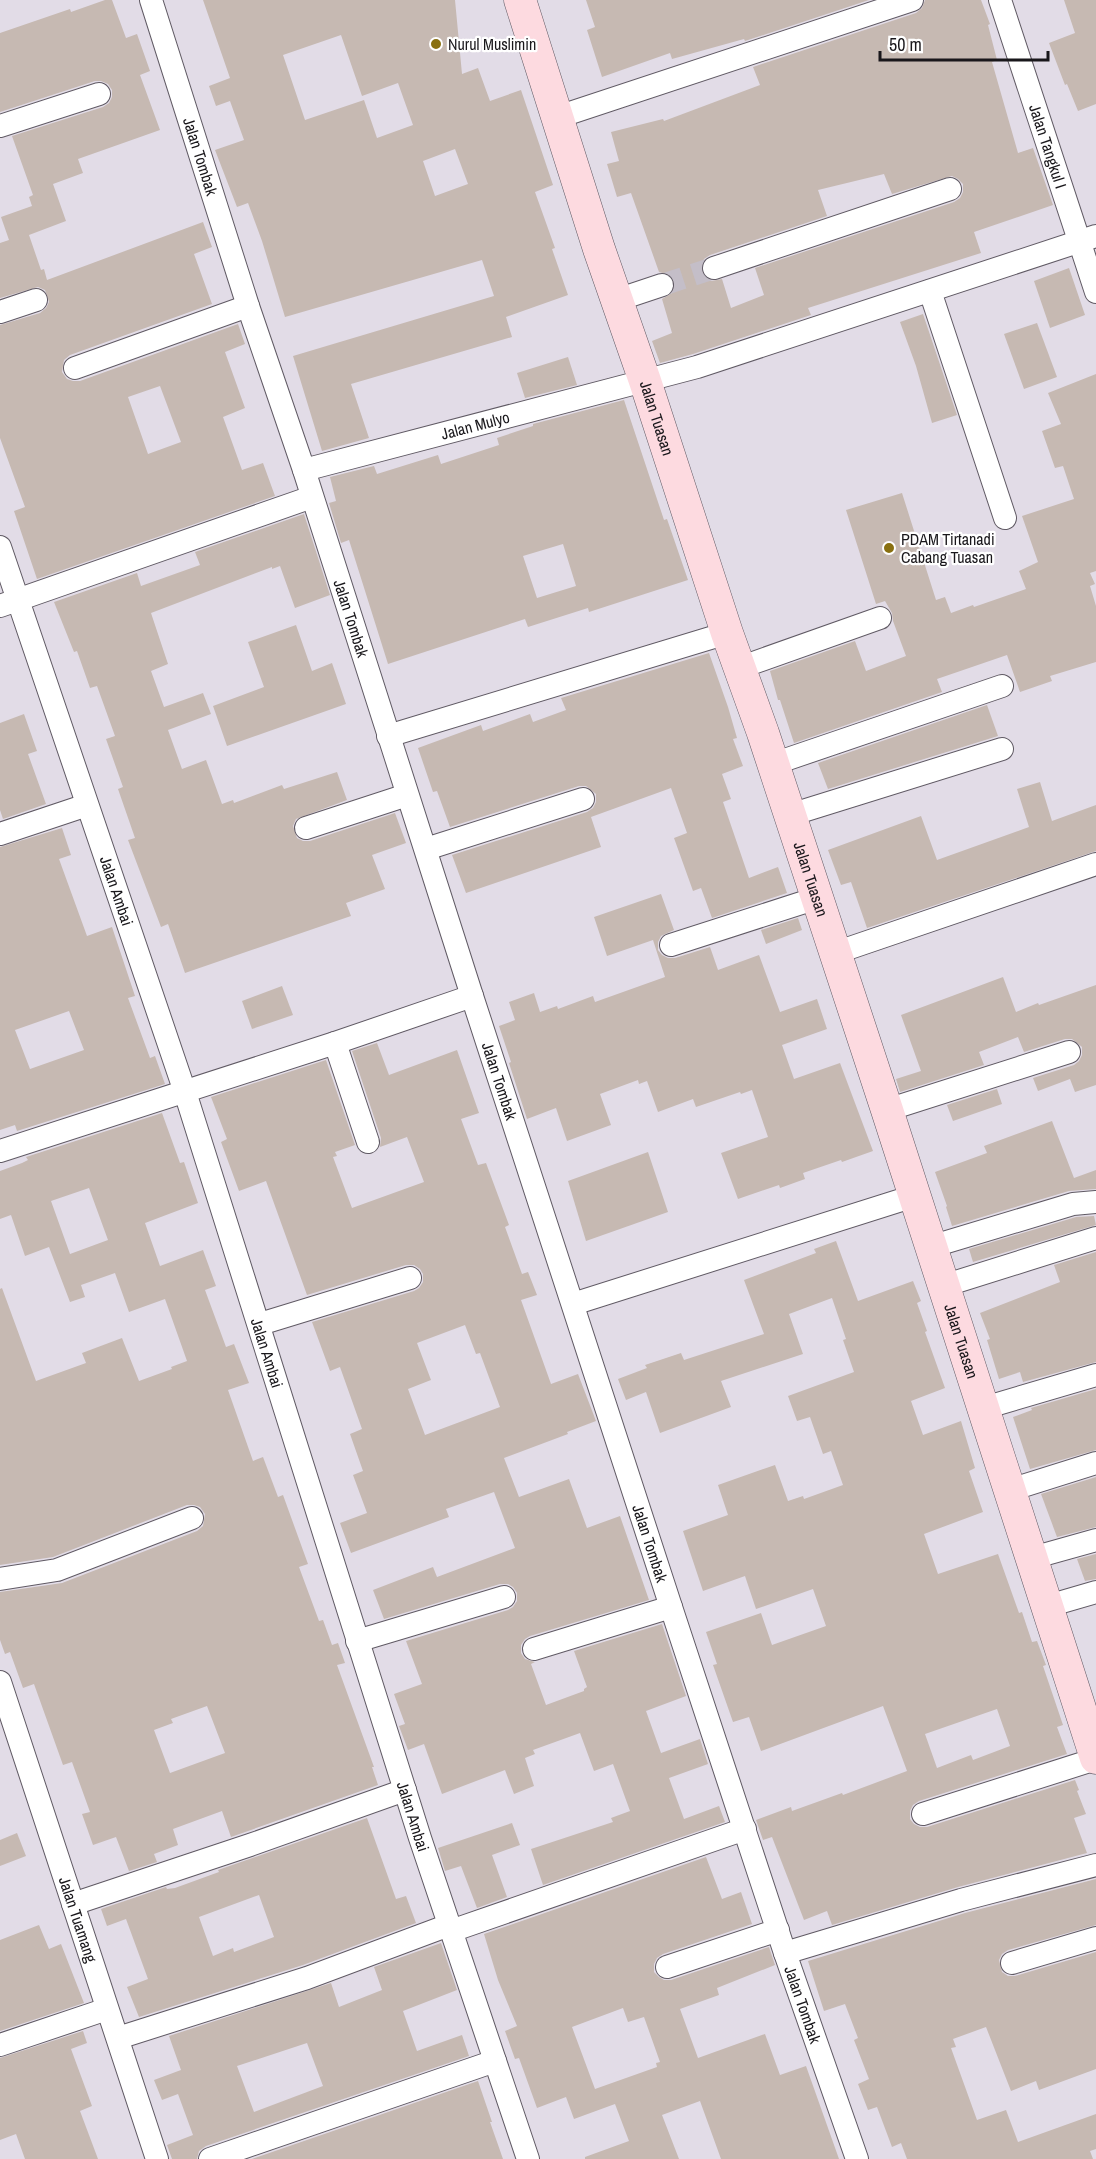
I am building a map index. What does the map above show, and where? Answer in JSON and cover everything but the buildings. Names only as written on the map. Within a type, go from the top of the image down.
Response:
[{"type":"street","name":"Jalan Tombak","points":[[151,0],[248,306],[304,470],[407,795],[671,1607],[785,1953],[857,2159]]},
{"type":"street","name":"Jalan Tuasan","points":[[520,0],[727,633],[888,1110],[930,1247],[1047,1606],[1090,1719],[1096,1759]]},
{"type":"street","points":[[558,117],[912,0]]},
{"type":"street","name":"Jalan Tangkul I","points":[[1000,0],[1088,240],[1096,292]]},
{"type":"street","points":[[0,126],[99,94]]},
{"type":"street","points":[[714,268],[950,189]]},
{"type":"street","name":"Jalan Mulyo","points":[[304,470],[645,381],[1088,240]]},
{"type":"street","points":[[617,300],[662,285]]},
{"type":"street","points":[[930,291],[1005,518]]},
{"type":"street","points":[[0,312],[36,300]]},
{"type":"street","points":[[75,368],[248,306]]},
{"type":"street","points":[[9,602],[312,497]]},
{"type":"street","name":"Jalan Ambai","points":[[0,547],[9,602],[87,805],[185,1092],[260,1324],[357,1641],[528,2159]]},
{"type":"street","points":[[740,668],[880,618]]},
{"type":"street","points":[[388,736],[727,633]]},
{"type":"street","points":[[773,764],[1002,686]]},
{"type":"street","points":[[790,815],[1002,749]]},
{"type":"street","points":[[306,828],[407,795]]},
{"type":"street","points":[[426,849],[583,799]]},
{"type":"street","points":[[0,834],[87,805]]},
{"type":"street","points":[[835,953],[1096,864]]},
{"type":"street","points":[[671,945],[817,898]]},
{"type":"street","points":[[0,1151],[335,1043],[472,996]]},
{"type":"street","points":[[335,1043],[368,1142]]},
{"type":"street","points":[[888,1110],[1069,1052]]},
{"type":"street","points":[[573,1304],[914,1196]]},
{"type":"street","points":[[930,1247],[1073,1204],[1096,1202]]},
{"type":"street","points":[[943,1286],[1096,1238]]},
{"type":"street","points":[[260,1324],[410,1278]]},
{"type":"street","points":[[984,1408],[1096,1374]]},
{"type":"street","points":[[1010,1490],[1096,1463]]},
{"type":"street","points":[[0,1579],[57,1570],[192,1518]]},
{"type":"street","points":[[1032,1558],[1096,1540]]},
{"type":"street","points":[[1047,1606],[1096,1592]]},
{"type":"street","points":[[357,1641],[504,1597]]},
{"type":"street","points":[[534,1649],[671,1607]]},
{"type":"street","name":"Jalan Tuamang","points":[[0,1682],[157,2159]]},
{"type":"street","points":[[923,1814],[1096,1759]]},
{"type":"street","points":[[73,1904],[405,1790]]},
{"type":"street","points":[[118,2038],[307,1978],[745,1829]]},
{"type":"street","points":[[785,1953],[961,1900],[1096,1865]]},
{"type":"street","points":[[667,1966],[778,1930]]},
{"type":"street","points":[[1012,1963],[1096,1938]]},
{"type":"street","points":[[0,2045],[107,2009]]},
{"type":"street","points":[[210,2159],[495,2061]]},
{"type":"tunnel","points":[[662,285],[714,268]]},
{"type":"place","name":"Nurul Muslimin","points":[[436,44]]},
{"type":"place","name":"PDAM Tirtanadi Cabang Tuasan","points":[[889,548]]}]
